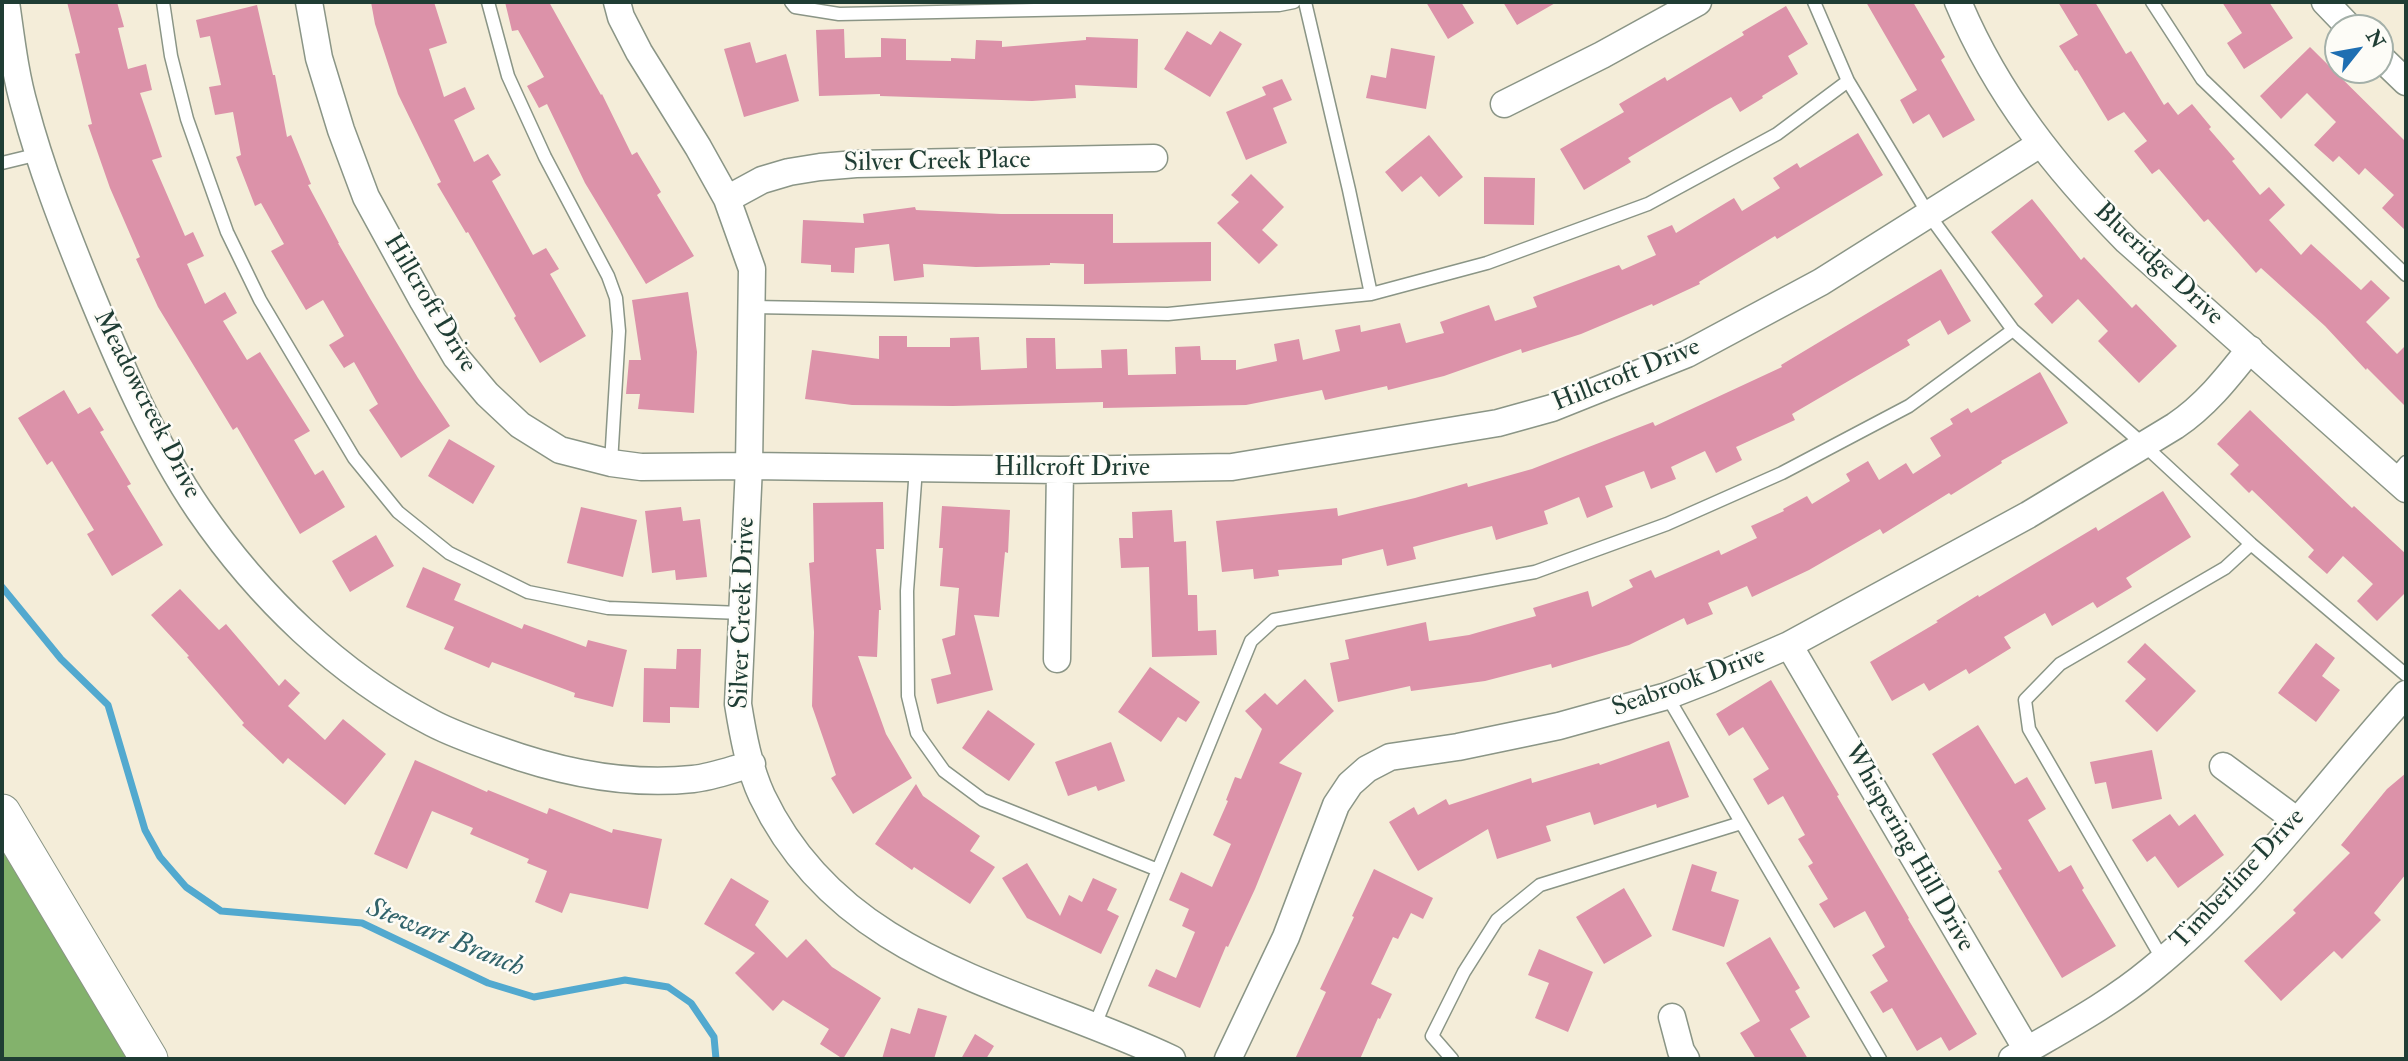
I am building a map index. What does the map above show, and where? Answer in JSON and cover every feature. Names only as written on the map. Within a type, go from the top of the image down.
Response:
[{"type":"main road","points":[[2,813],[149,1059]]},
{"type":"street","name":"Meadowcreek Drive","points":[[6,2],[24,106],[39,154],[70,243],[123,369],[170,461],[199,510],[274,603],[309,637],[350,670],[433,724],[530,761],[578,772],[634,780],[695,779],[751,764]]},
{"type":"street","name":"Hillcroft Drive","points":[[309,2],[319,58],[341,130],[366,197],[422,301],[456,357],[487,394],[520,425],[560,450],[611,463],[641,467],[1060,470],[1232,467],[1498,423],[1541,411],[1687,354],[1821,282],[2040,144]]},
{"type":"street","name":"Silver Creek Drive","points":[[617,2],[621,17],[639,52],[727,199],[752,269],[749,466],[738,704],[743,737],[761,794],[798,855],[826,887],[865,921],[912,950],[957,972],[1095,1025],[1172,1059]]},
{"type":"street","points":[[1504,104],[1602,55],[1698,2]]},
{"type":"street","name":"Blueridge Drive","points":[[1958,2],[1987,64],[2040,144],[2085,198],[2127,240],[2250,349],[2402,476]]},
{"type":"street","name":"Silver Creek Place","points":[[727,199],[762,180],[820,167],[1154,158]]},
{"type":"street","name":"Seabrook Drive","points":[[1228,1059],[1286,937],[1336,805],[1350,783],[1367,769],[1390,757],[1458,747],[1559,726],[1667,696],[1789,645],[2028,515],[2196,412],[2250,349]]},
{"type":"street","points":[[1057,659],[1060,470]]},
{"type":"street","name":"Whispering Hill Drive","points":[[1789,645],[2020,1055]]},
{"type":"street","name":"Timberline Drive","points":[[2020,1055],[2107,1002],[2163,960],[2224,904],[2406,694]]},
{"type":"street","points":[[2223,766],[2296,820]]},
{"type":"street","points":[[1672,1017],[1681,1051],[1686,1059]]},
{"type":"lane","points":[[163,2],[171,56],[187,119],[227,232],[260,300],[354,458],[398,512],[449,553],[527,592],[608,608],[742,613]]},
{"type":"lane","points":[[488,2],[508,76],[545,157],[617,298],[619,331],[611,463]]},
{"type":"lane","points":[[791,2],[795,7],[839,14],[1279,5],[1294,2]]},
{"type":"lane","points":[[1305,2],[1371,294]]},
{"type":"lane","points":[[1814,2],[1848,81],[1928,215],[2013,330],[2251,544],[2406,675]]},
{"type":"lane","points":[[2152,2],[2202,79],[2406,275]]},
{"type":"lane","points":[[752,307],[1168,314],[1371,294],[1487,263],[1648,204],[1777,134],[1848,81]]},
{"type":"lane","points":[[2,163],[39,154]]},
{"type":"lane","points":[[1095,1025],[1251,641],[1274,620],[1535,572],[1667,524],[1782,473],[1909,406],[2013,330]]},
{"type":"lane","points":[[916,468],[907,591],[908,696],[917,733],[944,771],[983,800],[1158,870]]},
{"type":"lane","points":[[2163,960],[2029,729],[2025,699],[2060,664],[2225,568],[2251,544]]},
{"type":"lane","points":[[1667,696],[1880,1059]]},
{"type":"lane","points":[[1452,1059],[1432,1036],[1464,972],[1497,919],[1540,885],[1741,823]]},
{"type":"green space","points":[[2,849],[129,1059],[2,1059]]},
{"type":"building","points":[[67,2],[117,2],[124,27],[118,28],[128,69],[146,64],[152,90],[140,93],[162,157],[152,160],[185,236],[193,232],[204,256],[187,264],[205,304],[225,292],[237,313],[223,321],[247,360],[260,352],[310,431],[294,440],[315,475],[323,470],[345,507],[300,534],[237,427],[233,430],[158,307],[136,259],[140,257],[110,188],[88,125],[92,124],[75,54],[80,53]]},
{"type":"building","points":[[371,2],[434,2],[447,43],[429,49],[444,97],[465,87],[475,109],[454,120],[474,162],[488,154],[501,175],[492,181],[533,255],[546,248],[559,269],[550,274],[586,336],[540,363],[468,232],[466,233],[437,184],[441,182],[398,94],[375,24]]},
{"type":"building","points":[[505,2],[549,2],[602,94],[632,155],[637,152],[661,192],[657,195],[694,256],[646,284],[585,183],[547,104],[539,108],[527,86],[544,77],[518,30],[512,31]]},
{"type":"building","points":[[1426,2],[1461,2],[1474,23],[1448,39]]},
{"type":"building","points":[[1503,2],[1557,2],[1517,25]]},
{"type":"building","points":[[1866,2],[1913,2],[1945,57],[1941,60],[1975,120],[1943,138],[1929,114],[1913,124],[1900,100],[1917,90]]},
{"type":"building","points":[[2058,2],[2095,2],[2126,54],[2131,51],[2164,105],[2168,102],[2178,115],[2192,104],[2260,195],[2269,187],[2285,205],[2269,220],[2301,255],[2311,244],[2361,290],[2371,280],[2390,298],[2366,322],[2397,354],[2406,345],[2406,407],[2367,368],[2366,370],[2325,326],[2261,268],[2256,273],[2208,219],[2204,222],[2159,169],[2152,174],[2134,151],[2147,141],[2124,112],[2108,121],[2059,46],[2078,35]]},
{"type":"building","points":[[2222,2],[2269,2],[2293,38],[2244,69],[2227,43],[2242,33]]},
{"type":"building","points":[[257,5],[287,137],[291,135],[311,184],[308,185],[371,300],[450,426],[401,458],[369,410],[378,404],[354,362],[344,368],[329,345],[344,336],[323,300],[306,310],[271,251],[284,244],[261,203],[255,206],[236,157],[241,155],[233,112],[215,115],[209,87],[221,85],[210,36],[200,38],[196,20]]},
{"type":"building","points":[[1786,6],[1808,44],[1788,56],[1798,74],[1740,112],[1731,97],[1628,158],[1631,162],[1584,190],[1560,149],[1624,112],[1619,104],[1665,77],[1667,81],[1744,35],[1742,32]]},
{"type":"building","points":[[844,29],[845,58],[881,57],[881,38],[906,39],[906,60],[951,61],[951,58],[975,59],[976,40],[1002,41],[1002,47],[1086,40],[1086,37],[1138,39],[1137,88],[1075,85],[1076,98],[1032,101],[880,94],[819,96],[816,30]]},
{"type":"building","points":[[1187,31],[1211,45],[1220,31],[1242,44],[1210,97],[1164,69]]},
{"type":"building","points":[[750,42],[756,63],[786,54],[799,101],[744,117],[724,49]]},
{"type":"building","points":[[2310,47],[2324,61],[2324,84],[2347,84],[2406,142],[2406,231],[2382,208],[2394,195],[2365,168],[2359,175],[2339,156],[2333,162],[2314,145],[2336,122],[2307,93],[2281,119],[2260,96]]},
{"type":"building","points":[[1391,48],[1435,56],[1426,109],[1366,98],[1371,75],[1386,78]]},
{"type":"building","points":[[1282,79],[1292,100],[1273,108],[1287,143],[1246,160],[1226,112],[1266,95],[1262,87]]},
{"type":"building","points":[[1858,133],[1883,175],[1777,239],[1775,236],[1699,282],[1700,284],[1653,306],[1652,304],[1581,334],[1522,353],[1521,349],[1444,376],[1388,390],[1387,386],[1325,400],[1322,390],[1246,405],[1103,408],[1103,402],[953,406],[852,405],[805,399],[812,350],[879,359],[879,336],[907,336],[907,347],[950,347],[950,338],[979,337],[981,370],[1027,368],[1026,338],[1055,338],[1056,369],[1102,368],[1101,350],[1127,349],[1128,375],[1176,374],[1175,347],[1200,346],[1201,360],[1236,360],[1236,370],[1277,361],[1274,344],[1299,339],[1303,360],[1340,351],[1335,330],[1360,325],[1361,332],[1400,323],[1406,343],[1444,333],[1440,322],[1489,305],[1495,321],[1537,307],[1533,297],[1619,265],[1622,270],[1656,255],[1647,236],[1672,225],[1676,233],[1734,198],[1742,211],[1780,188],[1773,178],[1797,163],[1800,168]]},
{"type":"building","points":[[1429,135],[1463,177],[1439,197],[1421,176],[1402,192],[1385,172]]},
{"type":"building","points":[[1251,174],[1284,207],[1262,230],[1278,245],[1259,264],[1217,223],[1239,202],[1231,195]]},
{"type":"building","points":[[1484,177],[1535,178],[1534,225],[1484,224]]},
{"type":"building","points":[[2032,199],[2081,260],[2084,257],[2132,308],[2136,304],[2177,346],[2139,383],[2098,341],[2108,331],[2078,299],[2052,324],[2034,304],[2043,296],[1991,232]]},
{"type":"building","points":[[915,207],[916,210],[1001,214],[1113,214],[1113,243],[1211,242],[1211,281],[1084,284],[1084,264],[1050,263],[976,267],[923,264],[924,277],[894,281],[889,244],[855,248],[854,273],[831,272],[831,265],[801,263],[803,220],[864,223],[863,214]]},
{"type":"building","points":[[1941,269],[1971,321],[1948,335],[1940,320],[1907,340],[1910,345],[1792,414],[1795,420],[1736,447],[1742,460],[1716,473],[1705,451],[1671,467],[1676,479],[1651,489],[1644,471],[1605,486],[1613,507],[1587,518],[1579,497],[1544,511],[1548,524],[1496,540],[1492,526],[1413,547],[1416,559],[1387,566],[1383,549],[1342,559],[1342,565],[1278,570],[1279,576],[1254,579],[1253,569],[1222,572],[1216,521],[1337,508],[1338,516],[1467,483],[1468,487],[1532,469],[1653,422],[1655,426],[1782,367],[1781,365]]},
{"type":"building","points":[[688,292],[697,352],[694,413],[638,409],[640,394],[626,394],[629,360],[641,360],[632,300]]},
{"type":"building","points":[[2040,372],[2068,423],[1883,534],[1880,529],[1809,570],[1752,597],[1747,586],[1708,603],[1713,614],[1687,625],[1684,618],[1629,645],[1552,668],[1551,664],[1485,681],[1411,691],[1410,686],[1338,702],[1330,663],[1349,659],[1345,640],[1426,622],[1429,641],[1469,635],[1536,616],[1533,608],[1588,591],[1592,607],[1633,587],[1629,580],[1651,570],[1655,578],[1719,550],[1721,555],[1757,538],[1751,526],[1784,511],[1783,509],[1807,496],[1812,504],[1850,481],[1846,474],[1868,461],[1879,480],[1906,463],[1913,474],[1941,456],[1930,438],[1953,424],[1950,419],[1968,408],[1971,413]]},
{"type":"building","points":[[64,390],[78,414],[90,407],[104,430],[100,432],[131,484],[127,486],[163,545],[112,576],[87,534],[94,530],[52,461],[47,465],[18,418]]},
{"type":"building","points":[[2250,410],[2352,508],[2354,506],[2406,554],[2406,592],[2377,621],[2357,601],[2373,584],[2343,556],[2327,574],[2308,557],[2314,550],[2252,490],[2249,493],[2230,474],[2239,465],[2217,444]]},
{"type":"building","points":[[449,439],[495,466],[473,504],[428,476]]},
{"type":"building","points":[[2163,491],[2191,537],[2126,578],[2132,587],[2097,608],[2093,602],[2052,626],[2045,613],[2004,637],[2011,648],[1969,674],[1966,669],[1929,691],[1924,683],[1892,701],[1870,662],[1978,595],[1979,597],[2096,527],[2098,531]]},
{"type":"building","points":[[883,502],[884,549],[876,549],[881,610],[877,657],[858,656],[886,734],[912,778],[853,814],[831,778],[836,775],[812,706],[814,632],[809,563],[814,562],[813,503]]},
{"type":"building","points":[[942,506],[1010,510],[1008,553],[1005,552],[999,617],[974,615],[993,690],[937,704],[931,679],[951,674],[942,639],[955,635],[959,588],[940,586]]},
{"type":"building","points":[[581,507],[637,520],[623,577],[567,563]]},
{"type":"building","points":[[681,507],[683,521],[700,519],[707,577],[676,580],[675,570],[652,573],[645,511]]},
{"type":"building","points":[[1172,510],[1174,542],[1186,541],[1188,595],[1197,595],[1198,631],[1216,630],[1217,655],[1152,657],[1149,567],[1121,568],[1119,538],[1133,538],[1132,512]]},
{"type":"building","points":[[376,535],[394,566],[350,592],[332,561]]},
{"type":"building","points":[[423,567],[461,584],[454,600],[522,629],[524,624],[586,647],[588,640],[627,650],[613,707],[574,697],[575,693],[492,662],[489,668],[444,649],[454,627],[406,607]]},
{"type":"building","points":[[180,589],[219,630],[226,624],[279,686],[285,679],[300,693],[288,706],[325,740],[343,719],[386,754],[345,805],[288,758],[283,764],[242,725],[244,723],[187,657],[189,656],[151,615]]},
{"type":"building","points":[[2145,643],[2196,691],[2157,732],[2125,701],[2146,679],[2127,662]]},
{"type":"building","points":[[2316,643],[2335,658],[2322,676],[2340,690],[2316,722],[2278,693]]},
{"type":"building","points":[[677,649],[701,649],[699,708],[670,707],[670,723],[643,722],[644,668],[676,669]]},
{"type":"building","points":[[1150,667],[1200,702],[1186,722],[1178,717],[1161,742],[1118,712]]},
{"type":"building","points":[[1305,679],[1334,711],[1279,763],[1302,773],[1255,889],[1228,947],[1226,946],[1200,1008],[1148,986],[1156,969],[1176,978],[1195,932],[1182,926],[1189,909],[1169,900],[1181,872],[1212,887],[1231,844],[1213,835],[1235,777],[1241,779],[1262,729],[1245,711],[1265,693],[1277,705]]},
{"type":"building","points":[[1771,680],[1977,1034],[1949,1051],[1941,1037],[1917,1051],[1892,1008],[1883,1013],[1870,992],[1888,981],[1872,955],[1885,947],[1865,911],[1834,928],[1819,904],[1828,899],[1808,866],[1813,863],[1798,839],[1805,835],[1783,796],[1768,805],[1753,779],[1769,769],[1743,727],[1729,736],[1716,714]]},
{"type":"building","points":[[988,710],[1035,744],[1009,781],[962,748]]},
{"type":"building","points":[[1978,725],[2015,784],[2027,777],[2046,809],[2028,820],[2059,872],[2071,865],[2084,888],[2082,890],[2116,946],[2062,978],[1998,871],[2002,869],[1932,754]]},
{"type":"building","points":[[1669,741],[1689,797],[1657,808],[1656,804],[1594,825],[1590,812],[1546,826],[1551,841],[1497,859],[1488,829],[1418,871],[1389,822],[1414,807],[1418,815],[1446,799],[1449,805],[1531,778],[1532,783],[1599,763],[1600,765]]},
{"type":"building","points":[[1111,742],[1125,781],[1098,791],[1096,786],[1068,796],[1055,762]]},
{"type":"building","points":[[2152,750],[2162,799],[2112,809],[2106,782],[2095,784],[2090,762]]},
{"type":"building","points":[[415,760],[487,792],[488,790],[547,814],[549,808],[612,833],[613,829],[662,839],[648,909],[570,893],[562,913],[535,902],[547,871],[527,863],[529,859],[470,834],[473,828],[432,811],[407,869],[374,854]]},
{"type":"building","points":[[2406,773],[2406,874],[2374,913],[2381,920],[2342,959],[2334,951],[2281,1001],[2244,961],[2296,913],[2293,910],[2350,853],[2341,845],[2387,789]]},
{"type":"building","points":[[916,784],[923,796],[980,836],[970,851],[995,867],[970,904],[914,867],[912,870],[875,844]]},
{"type":"building","points":[[2170,814],[2179,826],[2195,814],[2224,855],[2178,888],[2155,856],[2147,862],[2132,840]]},
{"type":"building","points":[[1027,863],[1060,916],[1069,895],[1082,902],[1093,878],[1117,889],[1107,910],[1119,916],[1101,954],[1027,918],[1002,878]]},
{"type":"building","points":[[1692,864],[1717,872],[1711,891],[1739,900],[1724,947],[1672,930]]},
{"type":"building","points":[[1374,869],[1433,898],[1423,919],[1411,913],[1398,939],[1393,937],[1371,984],[1392,994],[1360,1059],[1295,1059],[1326,992],[1320,989]]},
{"type":"building","points":[[731,878],[769,901],[755,925],[787,958],[806,939],[832,967],[881,998],[843,1059],[820,1044],[829,1029],[783,1000],[773,1011],[735,973],[755,953],[704,924]]},
{"type":"building","points":[[1624,888],[1652,936],[1604,964],[1576,917]]},
{"type":"building","points":[[1770,937],[1800,988],[1795,991],[1810,1017],[1790,1029],[1808,1059],[1756,1059],[1740,1033],[1760,1021],[1726,963]]},
{"type":"building","points":[[1539,949],[1593,972],[1568,1032],[1535,1018],[1549,983],[1528,975]]},
{"type":"building","points":[[918,1008],[947,1016],[934,1059],[882,1059],[891,1028],[910,1034]]},
{"type":"building","points":[[975,1034],[994,1046],[986,1059],[961,1059]]},
{"type":"waterway","name":"Stewart Branch","points":[[2,587],[61,659],[108,705],[145,830],[160,857],[186,887],[221,911],[362,923],[488,983],[534,997],[625,980],[668,987],[691,1003],[714,1037],[716,1059]]}]
